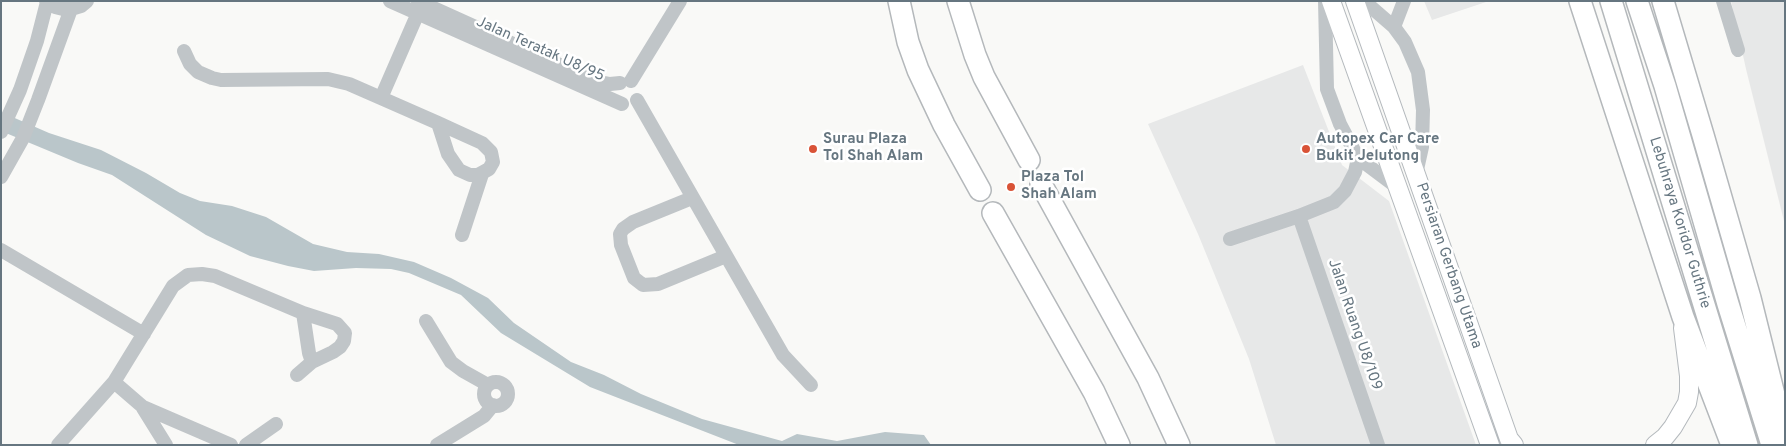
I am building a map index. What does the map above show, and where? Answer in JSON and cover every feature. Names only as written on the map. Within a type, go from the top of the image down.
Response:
[{"type":"highway","points":[[898,1],[908,42],[918,70],[944,125],[980,190]]},
{"type":"highway","points":[[958,1],[984,78],[1029,160]]},
{"type":"highway","points":[[1580,1],[1682,317],[1732,445]]},
{"type":"highway","name":"Lebuhraya Koridor Guthrie","points":[[1611,1],[1748,445]]},
{"type":"highway","name":"Lebuhraya Koridor Guthrie","points":[[1636,1],[1665,86],[1728,304],[1772,445]]},
{"type":"highway","points":[[1663,1],[1748,289],[1785,439]]},
{"type":"highway","points":[[1042,184],[1148,378],[1180,445]]},
{"type":"highway","points":[[993,213],[1094,392],[1119,445]]},
{"type":"main road","name":"Persiaran Gerbang Utama","points":[[1331,1],[1490,445]]},
{"type":"main road","name":"Persiaran Gerbang Utama","points":[[1355,1],[1508,439],[1514,445]]},
{"type":"main road","points":[[1655,445],[1665,437],[1681,416],[1687,403],[1689,376],[1682,335],[1682,317]]},
{"type":"street","points":[[1,132],[20,90],[47,2],[55,7],[72,9],[81,6],[87,1]]},
{"type":"street","name":"Jalan Teratak U8/95","points":[[390,1],[420,6],[595,80],[610,84],[626,82]]},
{"type":"street","points":[[626,82],[636,84],[639,95],[637,100],[630,104],[622,104],[615,95],[616,87],[626,82],[680,1]]},
{"type":"street","points":[[1325,1],[1327,89],[1340,124],[1358,158],[1398,188]]},
{"type":"street","points":[[1364,1],[1394,27],[1405,42],[1418,72],[1423,110],[1422,147],[1416,174]]},
{"type":"street","points":[[1394,27],[1404,1]]},
{"type":"street","points":[[1723,1],[1738,50]]},
{"type":"street","points":[[381,98],[420,6]]},
{"type":"street","name":"Jalan Teratak U8/95","points":[[420,6],[622,104]]},
{"type":"street","points":[[1,177],[23,138],[72,9]]},
{"type":"street","points":[[184,51],[190,64],[198,72],[221,80],[328,79],[349,84],[438,123],[489,149],[493,162],[489,169],[482,174],[470,175],[459,170],[448,154],[438,123]]},
{"type":"street","points":[[637,100],[783,355],[812,385]]},
{"type":"street","points":[[1230,239],[1334,202],[1345,191],[1355,172],[1358,158]]},
{"type":"street","points":[[462,235],[482,174]]},
{"type":"street","points":[[692,198],[633,222],[623,229],[620,234],[621,245],[634,278],[643,285],[658,284],[726,256]]},
{"type":"street","name":"Jalan Ruang U8/109","points":[[1299,216],[1378,445]]},
{"type":"street","points":[[1,250],[144,334]]},
{"type":"street","points":[[58,445],[114,382],[173,286],[188,275],[202,274],[215,276],[303,314],[337,324],[345,333],[344,341],[333,352],[312,362],[297,375]]},
{"type":"street","points":[[303,314],[312,362]]},
{"type":"street","points":[[426,321],[451,362],[488,385],[499,382],[507,390],[506,400],[500,405],[489,403],[485,396],[488,385]]},
{"type":"street","points":[[114,382],[143,407],[230,445]]},
{"type":"street","points":[[437,445],[484,416],[493,405]]},
{"type":"street","points":[[143,407],[166,445]]},
{"type":"street","points":[[246,445],[276,424]]},
{"type":"shaded area","points":[[1424,1],[1489,1],[1432,20]]},
{"type":"shaded area","points":[[1731,1],[1785,1],[1785,225],[1746,69]]},
{"type":"shaded area","points":[[1303,65],[1342,165],[1389,201],[1476,445],[1276,445],[1249,359],[1198,234],[1148,124]]},
{"type":"shaded area","points":[[1,112],[49,133],[101,150],[180,193],[200,201],[232,206],[266,217],[313,244],[347,252],[379,254],[414,262],[451,278],[488,298],[514,323],[571,362],[702,419],[782,441],[797,434],[837,441],[885,432],[924,435],[931,445],[739,445],[590,387],[501,333],[461,295],[409,273],[391,269],[356,268],[314,271],[250,256],[206,235],[112,175],[1,131]]},
{"type":"place","name":"Surau Plaza Tol Shah Alam","points":[[813,149]]},
{"type":"place","name":"Autopex Car Care Bukit Jelutong","points":[[1306,149]]},
{"type":"place","name":"Plaza Tol Shah Alam","points":[[1011,187]]}]
